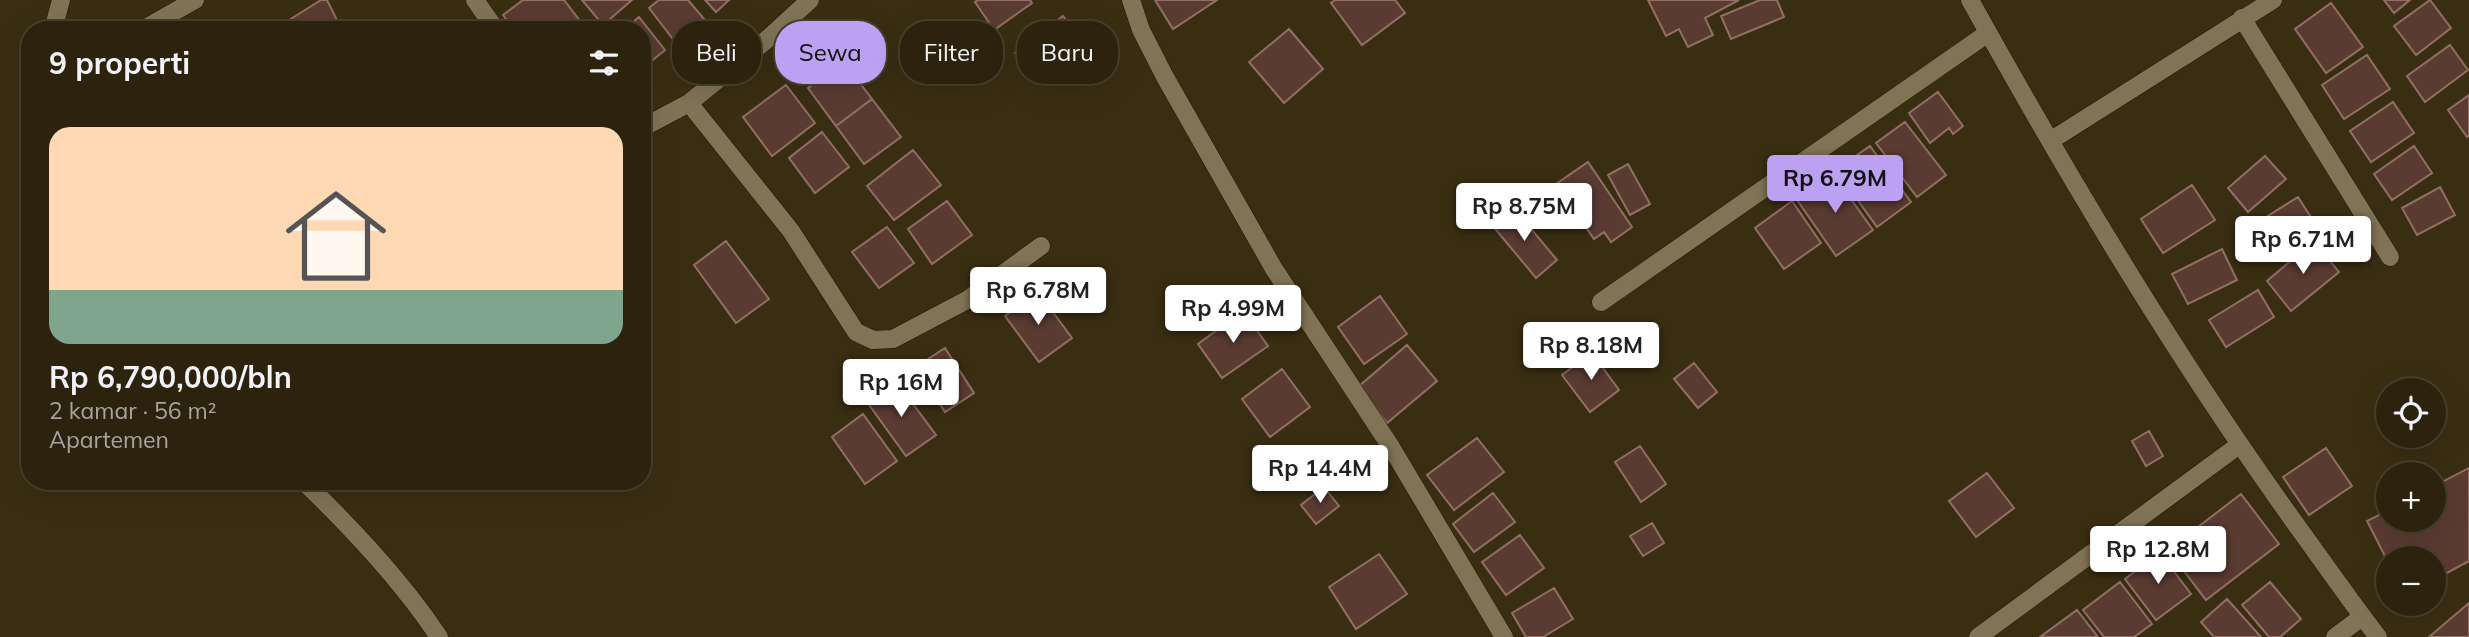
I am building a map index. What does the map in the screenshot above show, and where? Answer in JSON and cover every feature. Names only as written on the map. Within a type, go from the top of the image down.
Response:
[{"type":"street","points":[[55,21],[61,0]]},
{"type":"street","points":[[158,21],[195,0]]},
{"type":"street","points":[[475,0],[490,21]]},
{"type":"street","points":[[651,123],[689,103],[764,43],[810,0]]},
{"type":"street","points":[[1130,0],[1165,77],[1274,269],[1391,447],[1504,637]]},
{"type":"street","points":[[1970,0],[2050,141],[2173,344],[2239,445],[2378,637]]},
{"type":"street","points":[[2050,141],[2273,0]]},
{"type":"street","points":[[2242,18],[2390,257]]},
{"type":"street","points":[[1601,302],[1988,33]]},
{"type":"street","points":[[689,103],[791,231],[856,332],[873,340],[893,339],[967,300],[1041,246]]},
{"type":"street","points":[[1978,637],[2239,445]]},
{"type":"street","points":[[312,490],[348,525],[439,637]]},
{"type":"street","points":[[2335,637],[2362,617]]},
{"type":"building","points":[[321,0],[327,0],[338,21],[288,21]]},
{"type":"building","points":[[523,0],[564,0],[580,21],[507,21],[503,15]]},
{"type":"building","points":[[582,0],[632,0],[608,21],[600,21]]},
{"type":"building","points":[[659,0],[688,0],[705,20],[672,21],[672,38],[649,8]]},
{"type":"building","points":[[705,0],[729,0],[716,12]]},
{"type":"building","points":[[1030,0],[1032,3],[1003,24],[1003,21],[988,21],[975,2]]},
{"type":"building","points":[[1155,0],[1217,0],[1173,29]]},
{"type":"building","points":[[1335,0],[1395,0],[1405,13],[1362,45],[1331,3]]},
{"type":"building","points":[[1648,0],[1739,0],[1705,18],[1713,35],[1688,47],[1679,29],[1666,36]]},
{"type":"building","points":[[1760,0],[1777,0],[1784,17],[1731,39],[1721,16]]},
{"type":"building","points":[[2384,0],[2410,0],[2394,13]]},
{"type":"building","points":[[2430,0],[2451,28],[2416,55],[2394,26]]},
{"type":"building","points":[[2331,3],[2363,47],[2326,73],[2295,29]]},
{"type":"building","points":[[1289,29],[1323,69],[1284,103],[1249,62]]},
{"type":"building","points":[[651,32],[665,50],[651,62]]},
{"type":"building","points":[[2450,45],[2468,70],[2425,102],[2407,76]]},
{"type":"building","points":[[2367,55],[2390,89],[2344,119],[2322,85]]},
{"type":"building","points":[[814,84],[861,84],[872,99],[836,126],[808,88]]},
{"type":"building","points":[[786,85],[815,123],[772,156],[743,117]]},
{"type":"building","points":[[1938,92],[1963,126],[1953,134],[1949,128],[1930,143],[1909,113]]},
{"type":"building","points":[[2469,95],[2469,136],[2467,137],[2448,110]]},
{"type":"building","points":[[872,99],[901,137],[864,164],[836,126]]},
{"type":"building","points":[[2393,102],[2414,133],[2371,162],[2350,131]]},
{"type":"building","points":[[1905,122],[1946,175],[1917,197],[1876,143]]},
{"type":"building","points":[[822,132],[849,167],[815,193],[789,158]]},
{"type":"building","points":[[1870,146],[1911,202],[1877,227],[1836,170]]},
{"type":"building","points":[[2414,146],[2432,173],[2392,200],[2374,174]]},
{"type":"building","points":[[913,150],[941,185],[894,220],[867,186]]},
{"type":"building","points":[[2265,156],[2286,179],[2248,212],[2228,188]]},
{"type":"building","points":[[1588,162],[1632,227],[1611,242],[1604,232],[1594,239],[1556,184]]},
{"type":"building","points":[[1628,164],[1650,204],[1630,215],[1608,175]]},
{"type":"building","points":[[1833,174],[1873,230],[1836,256],[1797,200]]},
{"type":"building","points":[[2192,185],[2215,220],[2163,253],[2141,219]]},
{"type":"building","points":[[2440,187],[2455,215],[2417,235],[2402,208]]},
{"type":"building","points":[[2298,197],[2314,222],[2264,254],[2247,229]]},
{"type":"building","points":[[947,201],[972,235],[932,264],[908,229]]},
{"type":"building","points":[[1792,201],[1821,243],[1784,269],[1755,228]]},
{"type":"building","points":[[1513,207],[1557,260],[1536,278],[1492,225]]},
{"type":"building","points":[[887,227],[914,263],[879,288],[852,252]]},
{"type":"building","points":[[726,241],[769,299],[736,323],[694,265]]},
{"type":"building","points":[[2314,241],[2339,272],[2291,311],[2267,281]]},
{"type":"building","points":[[2222,249],[2237,280],[2188,304],[2172,274]]},
{"type":"building","points":[[2258,290],[2274,317],[2226,347],[2209,320]]},
{"type":"building","points":[[1038,292],[1072,338],[1039,362],[1005,316]]},
{"type":"building","points":[[1380,296],[1407,334],[1364,364],[1338,327]]},
{"type":"building","points":[[1243,311],[1268,346],[1222,378],[1198,344]]},
{"type":"building","points":[[1407,345],[1437,381],[1387,423],[1358,387]]},
{"type":"building","points":[[945,348],[974,393],[945,412],[916,367]]},
{"type":"building","points":[[1592,353],[1619,390],[1590,412],[1562,375]]},
{"type":"building","points":[[1694,363],[1717,392],[1698,408],[1674,379]]},
{"type":"building","points":[[1282,369],[1310,407],[1270,437],[1242,399]]},
{"type":"building","points":[[896,381],[936,435],[906,456],[867,402]]},
{"type":"building","points":[[863,414],[897,461],[865,484],[832,437]]},
{"type":"building","points":[[2149,431],[2163,456],[2146,466],[2132,441]]},
{"type":"building","points":[[1477,438],[1504,472],[1454,510],[1427,475]]},
{"type":"building","points":[[1640,446],[1666,484],[1641,502],[1615,462]]},
{"type":"building","points":[[2326,448],[2352,486],[2309,515],[2283,477]]},
{"type":"building","points":[[2469,468],[2469,561],[2446,573],[2446,546],[2380,546],[2367,521],[2376,516],[2376,532],[2446,532],[2446,480]]},
{"type":"building","points":[[1987,473],[2014,508],[1976,537],[1949,501]]},
{"type":"building","points":[[1324,487],[1339,506],[1316,524],[1301,505]]},
{"type":"building","points":[[1493,493],[1515,522],[1474,552],[1453,524]]},
{"type":"building","points":[[2241,494],[2279,544],[2206,600],[2168,550]]},
{"type":"building","points":[[1652,523],[1664,543],[1643,556],[1630,536]]},
{"type":"building","points":[[1520,535],[1544,568],[1506,595],[1482,562]]},
{"type":"building","points":[[2160,553],[2191,594],[2156,620],[2125,579]]},
{"type":"building","points":[[1379,554],[1407,594],[1356,629],[1329,587]]},
{"type":"building","points":[[2120,582],[2152,624],[2134,637],[2104,637],[2083,610]]},
{"type":"building","points":[[2270,582],[2301,619],[2280,637],[2269,637],[2242,605]]},
{"type":"building","points":[[1554,588],[1573,619],[1543,637],[1526,637],[1512,613]]},
{"type":"building","points":[[2227,599],[2261,637],[2214,637],[2201,622]]},
{"type":"building","points":[[2469,603],[2469,637],[2429,637]]},
{"type":"building","points":[[2077,610],[2098,637],[2040,637]]}]
